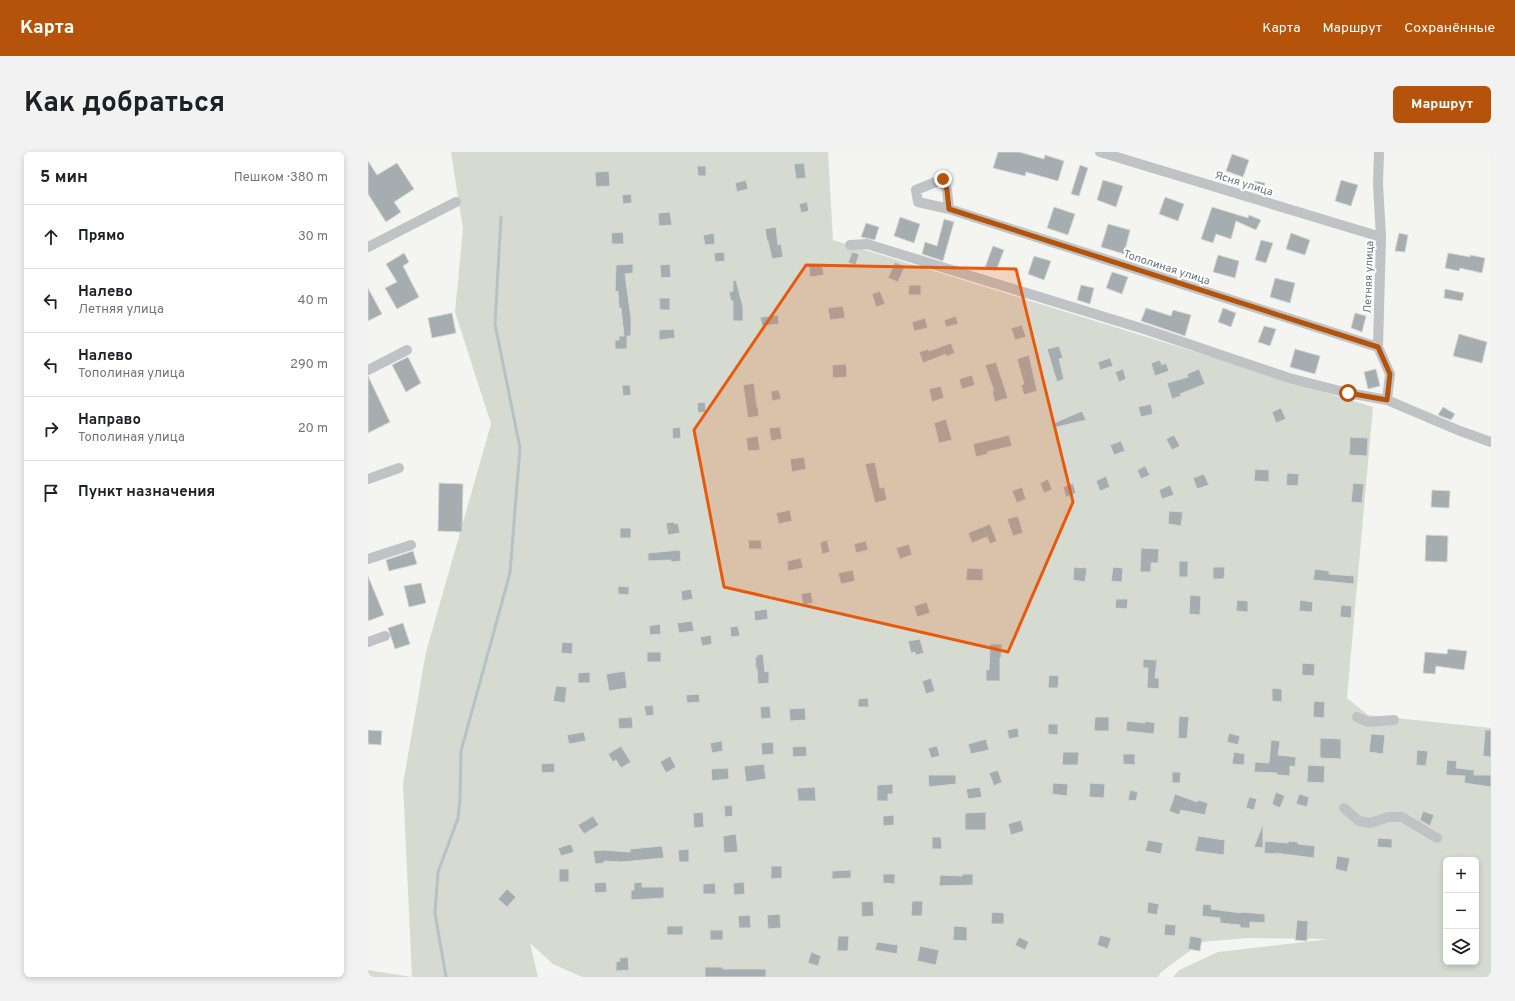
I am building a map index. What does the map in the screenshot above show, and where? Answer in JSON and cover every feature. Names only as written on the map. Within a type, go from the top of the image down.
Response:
[{"type":"street","name":"Ясня улица","points":[[1100,152],[1381,237]]},
{"type":"street","name":"Летняя улица","points":[[1379,152],[1378,184],[1381,237],[1378,347],[1390,374],[1387,400]]},
{"type":"street","points":[[368,247],[456,202]]},
{"type":"street","name":"Тополиная улица","points":[[949,209],[1378,347]]},
{"type":"street","points":[[850,244],[867,244],[882,248],[1147,330],[1289,378],[1348,393],[1387,400],[1460,431],[1491,442]]},
{"type":"street","points":[[368,370],[407,350]]},
{"type":"street","points":[[368,479],[399,468]]},
{"type":"street","points":[[368,559],[411,545]]},
{"type":"street","points":[[368,642],[385,636]]},
{"type":"street","points":[[1357,717],[1368,722],[1394,720]]},
{"type":"street","points":[[1344,808],[1359,821],[1370,823],[1389,817],[1402,817],[1437,838]]},
{"type":"highlighted area","points":[[806,265],[1016,269],[1073,502],[1008,652],[724,587],[694,430]]},
{"type":"shaded area","points":[[451,152],[828,152],[833,240],[1373,407],[1347,698],[1368,715],[1491,728],[1491,977],[1173,977],[1179,970],[1218,952],[1329,939],[1247,938],[1202,942],[1161,972],[1158,977],[582,977],[553,964],[530,943],[538,977],[412,977],[403,784],[426,652],[491,424],[455,312],[463,229]]},
{"type":"shaded area","points":[[368,970],[412,977],[368,977]]},
{"type":"building","points":[[998,152],[1019,152],[1044,159],[1045,155],[1064,161],[1058,181],[1026,172],[1025,176],[993,168]]},
{"type":"building","points":[[1232,154],[1249,160],[1243,177],[1226,171]]},
{"type":"building","points":[[368,161],[377,175],[397,163],[414,189],[394,202],[401,212],[386,222],[368,194]]},
{"type":"building","points":[[804,163],[806,178],[796,179],[794,164]]},
{"type":"building","points":[[1080,165],[1088,168],[1079,196],[1071,194]]},
{"type":"building","points":[[697,166],[706,166],[706,176],[698,176]]},
{"type":"building","points":[[609,171],[610,186],[596,187],[595,172]]},
{"type":"building","points":[[746,180],[748,189],[737,192],[735,183]]},
{"type":"building","points":[[1103,180],[1123,186],[1116,207],[1097,200]]},
{"type":"building","points":[[1341,180],[1358,185],[1351,206],[1335,201]]},
{"type":"building","points":[[1255,181],[1265,183],[1263,194],[1252,191]]},
{"type":"building","points":[[631,194],[632,203],[623,204],[622,195]]},
{"type":"building","points":[[1165,197],[1184,204],[1178,221],[1159,214]]},
{"type":"building","points":[[807,202],[809,211],[801,213],[799,204]]},
{"type":"building","points":[[1054,207],[1075,214],[1068,235],[1047,228]]},
{"type":"building","points":[[1212,207],[1248,218],[1249,215],[1261,220],[1256,230],[1236,221],[1231,239],[1216,234],[1213,243],[1201,239]]},
{"type":"building","points":[[670,212],[672,225],[659,226],[658,213]]},
{"type":"building","points":[[900,217],[920,224],[914,243],[894,236]]},
{"type":"building","points":[[944,219],[954,222],[943,261],[922,254],[925,242],[937,246]]},
{"type":"building","points":[[866,223],[879,227],[875,240],[861,237]]},
{"type":"building","points":[[1108,224],[1130,230],[1124,254],[1101,247]]},
{"type":"building","points":[[776,227],[778,245],[781,244],[783,257],[772,259],[765,229]]},
{"type":"building","points":[[623,232],[624,244],[612,244],[611,233]]},
{"type":"building","points":[[714,233],[715,244],[705,245],[703,235]]},
{"type":"building","points":[[1291,233],[1310,240],[1305,255],[1286,249]]},
{"type":"building","points":[[1399,233],[1408,235],[1405,252],[1395,251]]},
{"type":"building","points":[[1261,240],[1273,243],[1266,263],[1255,260]]},
{"type":"building","points":[[993,246],[1004,250],[996,271],[985,267]]},
{"type":"building","points":[[724,252],[725,261],[715,262],[714,253]]},
{"type":"building","points":[[852,252],[859,254],[856,265],[848,263]]},
{"type":"building","points":[[404,253],[409,262],[403,266],[419,297],[397,309],[385,288],[397,282],[386,264]]},
{"type":"building","points":[[1448,253],[1485,258],[1482,273],[1460,268],[1459,271],[1445,268]]},
{"type":"building","points":[[1218,255],[1239,261],[1235,278],[1213,272]]},
{"type":"building","points":[[1034,256],[1051,261],[1044,280],[1028,274]]},
{"type":"building","points":[[895,262],[905,266],[898,282],[888,278]]},
{"type":"building","points":[[633,264],[633,273],[625,274],[631,318],[631,336],[627,336],[627,349],[615,349],[615,340],[619,340],[619,336],[624,336],[621,308],[619,308],[618,291],[615,292],[616,265]]},
{"type":"building","points":[[670,264],[671,277],[661,278],[660,265]]},
{"type":"building","points":[[822,264],[824,275],[810,277],[809,265]]},
{"type":"building","points":[[1112,272],[1128,277],[1122,294],[1106,288]]},
{"type":"building","points":[[1275,278],[1295,283],[1290,303],[1270,297]]},
{"type":"building","points":[[736,280],[743,307],[743,321],[733,321],[733,301],[731,301],[729,292],[733,291],[733,281]]},
{"type":"building","points":[[909,285],[921,285],[921,295],[908,295]]},
{"type":"building","points":[[1081,285],[1094,288],[1090,304],[1077,300]]},
{"type":"building","points":[[368,288],[382,314],[368,321]]},
{"type":"building","points":[[1445,289],[1464,293],[1462,301],[1444,298]]},
{"type":"building","points":[[880,291],[885,304],[876,307],[872,294]]},
{"type":"building","points":[[659,298],[670,298],[670,310],[660,310]]},
{"type":"building","points":[[843,306],[845,318],[830,320],[828,308]]},
{"type":"building","points":[[1146,308],[1171,316],[1173,310],[1191,315],[1185,336],[1141,321]]},
{"type":"building","points":[[1223,308],[1236,313],[1231,327],[1218,322]]},
{"type":"building","points":[[452,313],[456,333],[432,338],[428,318]]},
{"type":"building","points":[[1355,313],[1366,316],[1362,332],[1351,328]]},
{"type":"building","points":[[778,315],[779,324],[762,326],[760,317]]},
{"type":"building","points":[[956,316],[958,324],[946,327],[944,320]]},
{"type":"building","points":[[925,318],[928,328],[914,331],[912,322]]},
{"type":"building","points":[[1022,325],[1026,337],[1015,340],[1011,328]]},
{"type":"building","points":[[1264,326],[1276,329],[1270,346],[1258,342]]},
{"type":"building","points":[[674,329],[675,338],[659,340],[659,330]]},
{"type":"building","points":[[1459,334],[1487,342],[1482,363],[1453,356]]},
{"type":"building","points":[[951,343],[955,353],[946,357],[946,354],[923,363],[919,352],[928,349],[929,351]]},
{"type":"building","points":[[1059,346],[1063,358],[1059,359],[1064,379],[1057,382],[1047,349]]},
{"type":"building","points":[[1295,349],[1320,356],[1315,374],[1290,367]]},
{"type":"building","points":[[1029,355],[1037,391],[1024,395],[1021,385],[1024,384],[1017,359]]},
{"type":"building","points":[[408,357],[421,383],[406,392],[392,365]]},
{"type":"building","points":[[1110,358],[1113,366],[1100,370],[1098,362]]},
{"type":"building","points":[[1160,360],[1162,365],[1166,363],[1169,371],[1155,376],[1151,363]]},
{"type":"building","points":[[996,362],[1008,398],[995,402],[992,391],[994,391],[985,365]]},
{"type":"building","points":[[846,364],[847,377],[833,378],[832,365]]},
{"type":"building","points":[[1123,369],[1126,379],[1119,382],[1115,372]]},
{"type":"building","points":[[1199,369],[1205,384],[1180,394],[1181,396],[1172,399],[1167,383],[1188,377],[1187,374]]},
{"type":"building","points":[[1376,369],[1380,386],[1368,389],[1364,372]]},
{"type":"building","points":[[972,375],[975,385],[962,389],[959,379]]},
{"type":"building","points":[[368,376],[390,422],[368,433]]},
{"type":"building","points":[[754,383],[759,416],[748,418],[743,385]]},
{"type":"building","points":[[622,385],[630,385],[631,395],[623,396]]},
{"type":"building","points":[[941,386],[944,398],[932,402],[929,389]]},
{"type":"building","points":[[779,390],[781,399],[772,401],[771,391]]},
{"type":"building","points":[[705,402],[706,412],[698,413],[697,403]]},
{"type":"building","points":[[1151,404],[1153,414],[1141,417],[1138,407]]},
{"type":"building","points":[[1443,407],[1455,414],[1451,420],[1438,415]]},
{"type":"building","points":[[1281,408],[1286,419],[1276,423],[1272,412]]},
{"type":"building","points":[[1082,411],[1086,420],[1053,428],[1052,424]]},
{"type":"building","points":[[946,419],[952,440],[939,443],[934,423]]},
{"type":"building","points":[[680,427],[681,438],[673,439],[672,428]]},
{"type":"building","points":[[780,427],[782,439],[771,441],[769,428]]},
{"type":"building","points":[[1009,435],[1012,446],[987,452],[988,454],[976,457],[973,444]]},
{"type":"building","points":[[1174,435],[1180,446],[1172,450],[1166,439]]},
{"type":"building","points":[[758,436],[760,450],[748,451],[746,438]]},
{"type":"building","points":[[1350,437],[1368,438],[1367,456],[1349,455]]},
{"type":"building","points":[[1121,441],[1125,451],[1114,455],[1110,445]]},
{"type":"building","points":[[804,457],[806,469],[792,472],[790,459]]},
{"type":"building","points":[[875,462],[880,488],[884,487],[887,500],[875,503],[865,464]]},
{"type":"building","points":[[1145,466],[1150,475],[1141,479],[1137,470]]},
{"type":"building","points":[[1255,469],[1269,470],[1269,482],[1254,481]]},
{"type":"building","points":[[1287,473],[1299,474],[1298,486],[1286,485]]},
{"type":"building","points":[[1204,474],[1209,485],[1197,489],[1193,478]]},
{"type":"building","points":[[1106,476],[1110,487],[1100,491],[1096,481]]},
{"type":"building","points":[[1048,479],[1052,490],[1044,493],[1040,483]]},
{"type":"building","points":[[439,483],[463,484],[462,532],[438,531]]},
{"type":"building","points":[[1073,483],[1076,493],[1066,497],[1063,487]]},
{"type":"building","points":[[1353,483],[1364,484],[1362,503],[1351,502]]},
{"type":"building","points":[[1170,485],[1174,495],[1162,499],[1159,490]]},
{"type":"building","points":[[1022,487],[1026,499],[1017,503],[1012,491]]},
{"type":"building","points":[[1432,490],[1450,491],[1449,508],[1431,507]]},
{"type":"building","points":[[790,510],[792,521],[779,524],[776,513]]},
{"type":"building","points":[[1169,511],[1183,512],[1181,526],[1168,524]]},
{"type":"building","points":[[1018,516],[1023,533],[1013,536],[1007,519]]},
{"type":"building","points":[[674,522],[675,524],[678,523],[680,533],[668,535],[666,523]]},
{"type":"building","points":[[990,524],[997,541],[990,544],[987,537],[972,543],[968,533]]},
{"type":"building","points":[[620,528],[631,528],[631,538],[620,538]]},
{"type":"building","points":[[1426,535],[1448,536],[1447,562],[1425,561]]},
{"type":"building","points":[[748,540],[761,540],[762,549],[749,549]]},
{"type":"building","points":[[827,540],[830,552],[822,554],[820,542]]},
{"type":"building","points":[[866,541],[868,550],[856,553],[854,544]]},
{"type":"building","points":[[909,544],[912,555],[900,559],[896,548]]},
{"type":"building","points":[[1141,548],[1159,549],[1158,563],[1151,563],[1151,572],[1140,572]]},
{"type":"building","points":[[680,550],[681,561],[648,561],[648,553]]},
{"type":"building","points":[[413,551],[417,564],[389,571],[386,560]]},
{"type":"building","points":[[801,558],[803,568],[788,571],[787,561]]},
{"type":"building","points":[[1179,561],[1188,561],[1188,577],[1179,577]]},
{"type":"building","points":[[1074,567],[1087,568],[1085,582],[1073,580]]},
{"type":"building","points":[[1113,567],[1123,568],[1122,582],[1111,581]]},
{"type":"building","points":[[1213,567],[1225,567],[1224,579],[1213,579]]},
{"type":"building","points":[[967,568],[983,569],[983,581],[966,580]]},
{"type":"building","points":[[1315,569],[1329,571],[1329,574],[1354,576],[1354,584],[1313,580]]},
{"type":"building","points":[[853,570],[855,581],[841,584],[838,573]]},
{"type":"building","points":[[368,576],[384,615],[368,621]]},
{"type":"building","points":[[421,583],[426,603],[409,607],[404,586]]},
{"type":"building","points":[[618,586],[629,587],[629,595],[618,594]]},
{"type":"building","points":[[691,589],[693,599],[682,601],[681,591]]},
{"type":"building","points":[[811,592],[813,603],[803,605],[801,594]]},
{"type":"building","points":[[1190,595],[1201,596],[1200,615],[1189,614]]},
{"type":"building","points":[[1116,599],[1128,599],[1127,609],[1115,608]]},
{"type":"building","points":[[1237,600],[1248,601],[1248,612],[1236,611]]},
{"type":"building","points":[[1300,600],[1313,602],[1312,612],[1299,611]]},
{"type":"building","points":[[927,602],[930,613],[917,617],[914,606]]},
{"type":"building","points":[[1341,605],[1352,606],[1351,618],[1340,617]]},
{"type":"building","points":[[767,609],[768,619],[755,621],[754,611]]},
{"type":"building","points":[[692,621],[694,631],[679,633],[677,623]]},
{"type":"building","points":[[403,623],[410,644],[395,649],[388,628]]},
{"type":"building","points":[[660,624],[661,634],[650,635],[649,626]]},
{"type":"building","points":[[738,626],[740,636],[731,637],[730,627]]},
{"type":"building","points":[[711,635],[712,644],[702,646],[700,637]]},
{"type":"building","points":[[920,639],[924,653],[916,655],[915,652],[911,653],[908,641]]},
{"type":"building","points":[[562,642],[573,643],[572,654],[561,653]]},
{"type":"building","points":[[990,644],[1002,644],[1000,658],[1000,681],[986,681],[986,670],[989,670]]},
{"type":"building","points":[[1448,649],[1467,651],[1464,670],[1436,666],[1435,674],[1423,673],[1425,652],[1447,654]]},
{"type":"building","points":[[647,652],[661,652],[661,662],[647,662]]},
{"type":"building","points":[[763,654],[765,672],[769,671],[769,683],[758,684],[755,657]]},
{"type":"building","points":[[1143,659],[1157,660],[1155,678],[1159,678],[1159,689],[1147,688],[1148,668],[1143,668]]},
{"type":"building","points":[[1302,663],[1315,664],[1314,676],[1302,675]]},
{"type":"building","points":[[625,671],[627,688],[609,691],[606,674]]},
{"type":"building","points":[[590,672],[590,683],[578,683],[578,673]]},
{"type":"building","points":[[1049,675],[1059,676],[1058,688],[1048,688]]},
{"type":"building","points":[[931,678],[935,691],[926,694],[922,681]]},
{"type":"building","points":[[556,686],[567,687],[565,703],[553,701]]},
{"type":"building","points":[[1272,688],[1282,689],[1282,702],[1272,701]]},
{"type":"building","points":[[699,694],[700,702],[687,703],[686,695]]},
{"type":"building","points":[[868,698],[869,707],[858,707],[858,699]]},
{"type":"building","points":[[1314,701],[1325,702],[1324,718],[1313,717]]},
{"type":"building","points":[[653,705],[654,715],[646,716],[644,706]]},
{"type":"building","points":[[770,706],[771,718],[761,719],[760,707]]},
{"type":"building","points":[[805,708],[806,720],[790,721],[789,709]]},
{"type":"building","points":[[1179,716],[1189,717],[1187,739],[1178,738]]},
{"type":"building","points":[[632,717],[633,728],[619,729],[618,718]]},
{"type":"building","points":[[1095,717],[1109,717],[1109,731],[1094,731]]},
{"type":"building","points":[[1127,721],[1145,723],[1145,721],[1155,723],[1154,734],[1126,731]]},
{"type":"building","points":[[1048,724],[1058,724],[1058,735],[1048,734]]},
{"type":"building","points":[[1018,728],[1019,737],[1009,739],[1007,730]]},
{"type":"building","points":[[368,730],[382,731],[381,745],[368,744]]},
{"type":"building","points":[[1485,730],[1491,730],[1491,757],[1483,756]]},
{"type":"building","points":[[584,732],[586,741],[569,744],[567,735]]},
{"type":"building","points":[[1229,733],[1240,736],[1238,745],[1227,742]]},
{"type":"building","points":[[1371,734],[1385,735],[1383,754],[1369,752]]},
{"type":"building","points":[[1320,738],[1341,739],[1341,759],[1320,758]]},
{"type":"building","points":[[986,739],[989,750],[971,754],[968,744]]},
{"type":"building","points":[[1271,740],[1280,741],[1278,755],[1296,757],[1295,767],[1290,766],[1290,776],[1277,775],[1277,773],[1254,772],[1255,762],[1269,763]]},
{"type":"building","points":[[722,741],[723,751],[712,753],[710,743]]},
{"type":"building","points":[[773,742],[774,754],[762,755],[761,743]]},
{"type":"building","points":[[621,746],[631,762],[621,768],[616,760],[613,762],[608,754]]},
{"type":"building","points":[[806,746],[807,756],[793,757],[792,747]]},
{"type":"building","points":[[937,746],[940,756],[931,758],[928,748]]},
{"type":"building","points":[[1417,750],[1428,751],[1426,766],[1416,765]]},
{"type":"building","points":[[1063,752],[1079,752],[1078,765],[1062,765]]},
{"type":"building","points":[[1234,752],[1245,754],[1244,765],[1232,764]]},
{"type":"building","points":[[1123,754],[1135,754],[1135,765],[1123,764]]},
{"type":"building","points":[[670,756],[676,767],[666,773],[660,762]]},
{"type":"building","points":[[1447,760],[1457,761],[1456,768],[1474,770],[1474,775],[1491,775],[1491,787],[1464,783],[1465,776],[1446,775]]},
{"type":"building","points":[[554,763],[555,772],[542,773],[541,764]]},
{"type":"building","points":[[764,764],[766,779],[746,782],[744,766]]},
{"type":"building","points":[[1308,765],[1325,766],[1324,783],[1307,782]]},
{"type":"building","points":[[728,768],[729,779],[712,781],[711,769]]},
{"type":"building","points":[[998,770],[1002,782],[994,786],[989,773]]},
{"type":"building","points":[[1172,772],[1181,772],[1180,783],[1172,783]]},
{"type":"building","points":[[928,775],[956,775],[956,784],[929,787]]},
{"type":"building","points":[[1053,783],[1068,784],[1067,796],[1052,794]]},
{"type":"building","points":[[1090,783],[1105,784],[1104,798],[1089,797]]},
{"type":"building","points":[[893,784],[893,794],[888,794],[888,801],[877,801],[877,785]]},
{"type":"building","points":[[815,787],[816,801],[798,801],[797,788]]},
{"type":"building","points":[[980,787],[982,797],[968,799],[966,789]]},
{"type":"building","points":[[1130,790],[1138,792],[1136,801],[1128,800]]},
{"type":"building","points":[[1276,792],[1285,796],[1280,808],[1272,804]]},
{"type":"building","points":[[1175,794],[1197,802],[1198,800],[1208,803],[1205,815],[1181,810],[1179,815],[1169,811]]},
{"type":"building","points":[[1299,794],[1309,797],[1307,807],[1296,804]]},
{"type":"building","points":[[1249,797],[1257,799],[1254,810],[1246,808]]},
{"type":"building","points":[[732,805],[733,816],[725,817],[724,806]]},
{"type":"building","points":[[1423,811],[1434,815],[1430,826],[1420,820]]},
{"type":"building","points":[[703,812],[704,827],[694,828],[693,813]]},
{"type":"building","points":[[986,812],[986,830],[965,830],[965,813]]},
{"type":"building","points":[[894,815],[894,825],[883,826],[883,816]]},
{"type":"building","points":[[593,816],[599,825],[584,834],[578,825]]},
{"type":"building","points":[[1021,820],[1024,831],[1011,835],[1008,824]]},
{"type":"building","points":[[1263,824],[1263,848],[1254,847]]},
{"type":"building","points":[[736,834],[738,852],[724,853],[723,836]]},
{"type":"building","points":[[1198,836],[1225,840],[1224,855],[1195,851]]},
{"type":"building","points":[[932,837],[941,837],[942,849],[932,849]]},
{"type":"building","points":[[1378,838],[1392,839],[1392,848],[1377,847]]},
{"type":"building","points":[[1148,840],[1163,843],[1161,854],[1145,851]]},
{"type":"building","points":[[1265,841],[1288,843],[1288,841],[1298,842],[1298,844],[1315,846],[1314,858],[1264,853]]},
{"type":"building","points":[[571,844],[574,852],[561,856],[558,848]]},
{"type":"building","points":[[662,846],[664,858],[622,862],[604,861],[604,863],[595,864],[593,851],[603,850],[630,852],[630,849]]},
{"type":"building","points":[[689,849],[689,862],[679,862],[678,850]]},
{"type":"building","points":[[1337,856],[1350,858],[1347,872],[1335,869]]},
{"type":"building","points":[[771,866],[782,866],[782,878],[771,879]]},
{"type":"building","points":[[559,869],[569,869],[569,882],[559,882]]},
{"type":"building","points":[[851,870],[851,878],[832,879],[832,871]]},
{"type":"building","points":[[883,874],[895,874],[895,884],[883,883]]},
{"type":"building","points":[[962,874],[973,874],[973,885],[939,886],[940,875],[962,876]]},
{"type":"building","points":[[606,882],[607,892],[595,893],[594,883]]},
{"type":"building","points":[[642,882],[642,887],[664,887],[664,898],[631,900],[631,890],[634,890],[634,883]]},
{"type":"building","points":[[744,882],[745,894],[734,895],[733,883]]},
{"type":"building","points":[[715,883],[716,894],[703,894],[703,884]]},
{"type":"building","points":[[507,889],[516,897],[507,907],[498,899]]},
{"type":"building","points":[[873,901],[874,916],[862,917],[861,902]]},
{"type":"building","points":[[912,901],[923,901],[922,916],[911,916]]},
{"type":"building","points":[[1148,902],[1159,904],[1157,915],[1147,913]]},
{"type":"building","points":[[1203,904],[1212,905],[1211,909],[1241,913],[1265,914],[1265,923],[1250,922],[1250,928],[1240,928],[1240,925],[1220,923],[1220,918],[1202,916]]},
{"type":"building","points":[[992,912],[1004,913],[1004,924],[991,924]]},
{"type":"building","points":[[780,914],[781,928],[768,929],[767,915]]},
{"type":"building","points":[[750,915],[751,928],[739,928],[738,916]]},
{"type":"building","points":[[1297,920],[1308,921],[1307,941],[1295,940]]},
{"type":"building","points":[[1165,924],[1176,925],[1175,936],[1164,935]]},
{"type":"building","points":[[667,926],[683,926],[683,935],[667,935]]},
{"type":"building","points":[[954,926],[967,927],[967,941],[953,940]]},
{"type":"building","points":[[710,930],[723,930],[723,940],[710,940]]},
{"type":"building","points":[[1100,935],[1111,938],[1108,949],[1097,945]]},
{"type":"building","points":[[838,936],[849,936],[848,951],[837,951]]},
{"type":"building","points":[[1190,936],[1202,938],[1200,951],[1188,949]]},
{"type":"building","points":[[1019,937],[1029,942],[1025,950],[1015,945]]},
{"type":"building","points":[[877,942],[898,945],[897,954],[875,950]]},
{"type":"building","points":[[920,946],[939,950],[936,965],[917,961]]},
{"type":"building","points":[[811,952],[821,956],[818,966],[808,963]]},
{"type":"building","points":[[628,957],[629,970],[616,971],[616,962],[620,961],[619,958]]},
{"type":"building","points":[[705,967],[723,967],[723,969],[766,969],[766,977],[705,977]]},
{"type":"waterway","points":[[446,977],[435,913],[438,872],[458,818],[461,751],[510,573],[520,448],[495,324],[501,217]]},
{"type":"route","points":[[943,179],[947,190],[949,209],[1378,347],[1390,374],[1387,400],[1348,393]]}]
